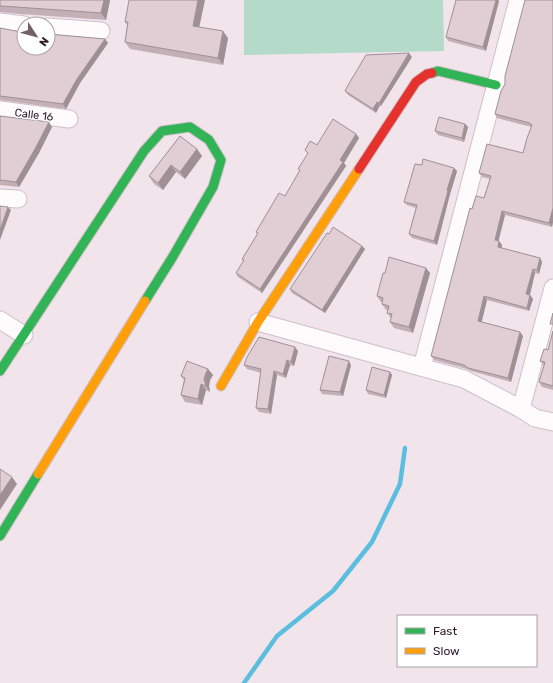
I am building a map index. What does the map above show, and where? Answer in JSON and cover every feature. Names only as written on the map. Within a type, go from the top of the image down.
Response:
[{"type":"street","points":[[422,367],[518,0]]},
{"type":"street","points":[[0,22],[16,23]]},
{"type":"street","points":[[56,28],[101,31]]},
{"type":"street","points":[[221,386],[258,322],[416,82],[427,74],[438,71],[496,84]]},
{"type":"street","name":"Calle 16","points":[[0,110],[69,119]]},
{"type":"street","points":[[0,371],[144,151],[162,131],[190,127],[209,140],[222,160],[213,187],[172,258],[0,536]]},
{"type":"street","points":[[0,198],[18,199]]},
{"type":"street","points":[[521,409],[553,288]]},
{"type":"street","points":[[0,320],[24,335]]},
{"type":"street","points":[[258,322],[464,378],[535,418],[553,422]]},
{"type":"green space","points":[[244,0],[443,0],[444,51],[244,55]]},
{"type":"building","points":[[0,0],[104,0],[101,13],[0,6]]},
{"type":"building","points":[[129,0],[198,0],[193,26],[223,31],[218,58],[125,42],[128,22],[125,22]]},
{"type":"building","points":[[456,0],[496,0],[483,47],[446,37]]},
{"type":"building","points":[[525,0],[553,0],[553,208],[549,223],[502,211],[495,240],[499,241],[498,247],[540,258],[537,270],[533,269],[526,294],[530,295],[527,308],[484,296],[478,321],[520,332],[508,378],[468,368],[464,365],[431,356],[470,208],[472,209],[476,196],[484,198],[491,176],[479,173],[487,144],[523,153],[532,125],[530,123],[495,114],[501,91],[505,84],[505,76]]},
{"type":"building","points":[[0,28],[16,31],[16,56],[56,56],[56,35],[105,39],[77,79],[63,104],[0,96]]},
{"type":"building","points":[[409,53],[379,103],[377,102],[373,109],[345,91],[366,55]]},
{"type":"building","points":[[0,116],[49,122],[16,182],[0,180]]},
{"type":"building","points":[[439,117],[465,124],[462,138],[435,131]]},
{"type":"building","points":[[333,119],[356,134],[340,160],[343,162],[260,289],[236,273],[244,260],[242,259],[258,233],[256,232],[279,193],[285,196],[300,170],[298,169],[308,153],[305,150],[310,141],[317,145]]},
{"type":"building","points":[[180,136],[197,149],[180,172],[171,165],[158,183],[149,176]]},
{"type":"building","points":[[423,159],[454,168],[434,241],[409,234],[417,205],[404,202],[415,164],[422,165]]},
{"type":"building","points":[[0,206],[8,207],[0,230]]},
{"type":"building","points":[[333,227],[362,246],[322,310],[290,289],[327,233],[329,234]]},
{"type":"building","points":[[389,257],[426,268],[409,327],[390,322],[392,314],[387,313],[389,306],[382,304],[383,298],[377,296]]},
{"type":"building","points":[[553,313],[553,324],[550,324]]},
{"type":"building","points":[[553,331],[553,386],[539,382],[545,362],[540,361],[544,349],[548,350]]},
{"type":"building","points":[[259,337],[295,347],[291,362],[287,360],[283,374],[274,371],[268,409],[256,408],[261,369],[244,365]]},
{"type":"building","points":[[329,356],[349,361],[340,392],[320,390]]},
{"type":"building","points":[[187,361],[208,369],[204,379],[206,386],[201,384],[198,399],[181,395],[185,378],[181,376]]},
{"type":"building","points":[[372,367],[390,372],[384,395],[366,390]]},
{"type":"building","points":[[0,469],[12,477],[0,495]]},
{"type":"waterway","points":[[244,683],[277,636],[333,591],[372,542],[400,484],[405,448]]},
{"type":"traffic: fast","points":[[432,73],[438,71],[496,85]]},
{"type":"traffic: fast","points":[[0,371],[144,151],[162,131],[190,127],[209,140],[221,160],[213,187],[145,301]]},
{"type":"traffic: fast","points":[[0,536],[38,474]]},
{"type":"traffic: slow","points":[[221,386],[258,322],[359,169]]},
{"type":"traffic: slow","points":[[38,474],[145,301]]},
{"type":"traffic: jam","points":[[359,169],[416,82],[427,74],[432,73]]}]
